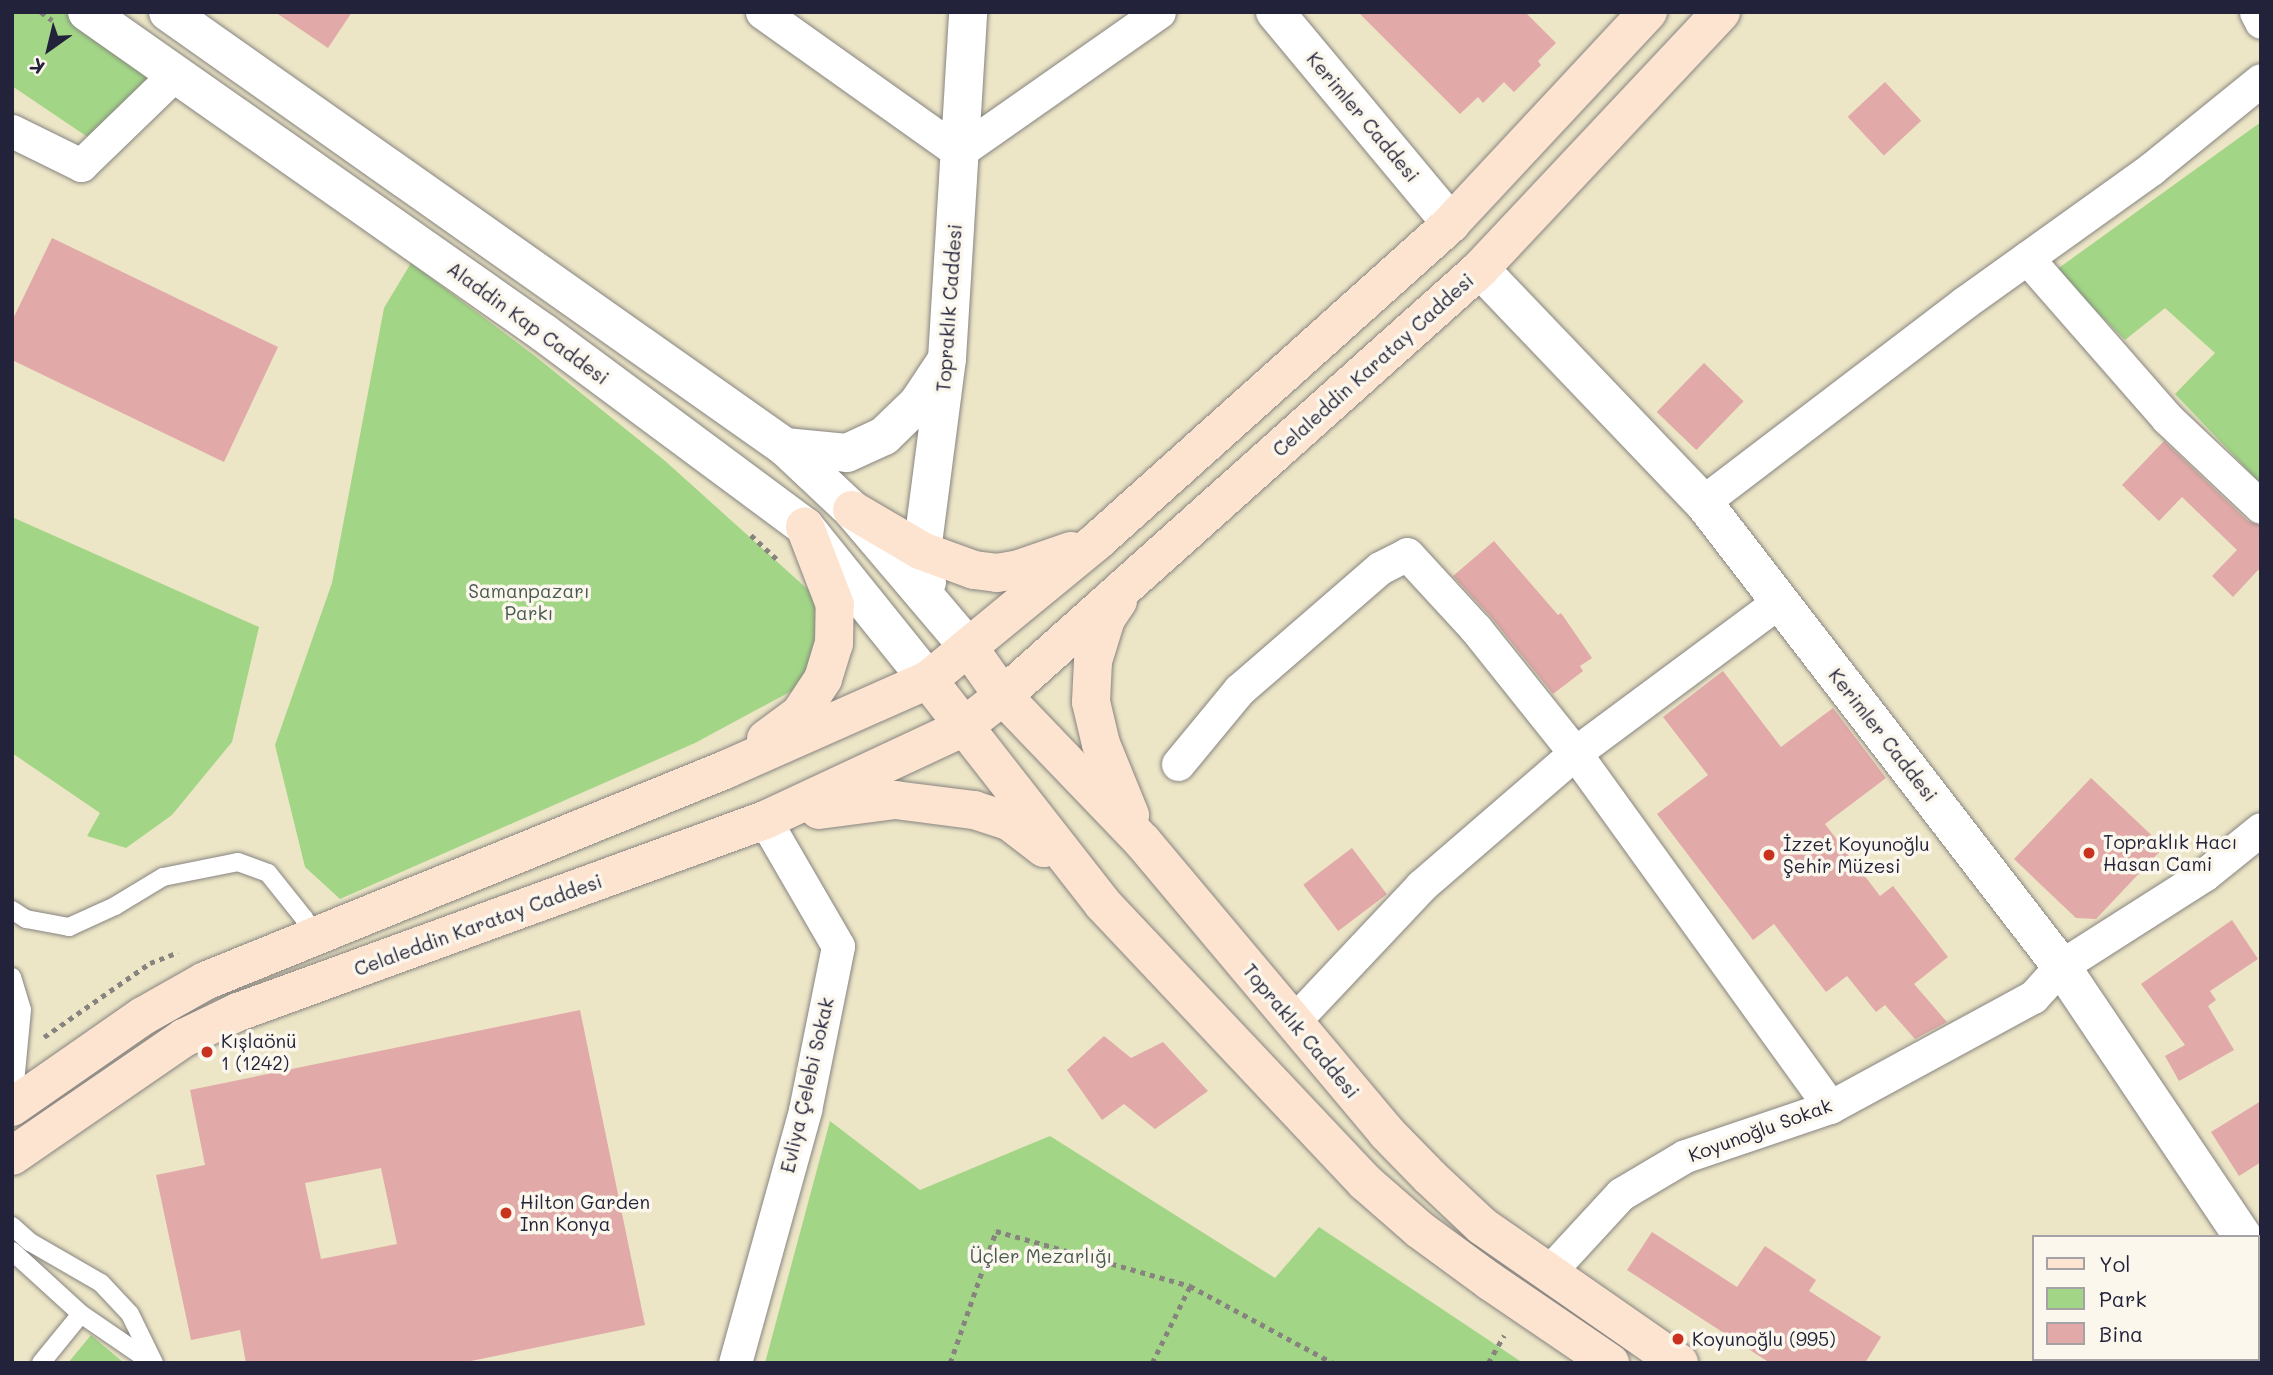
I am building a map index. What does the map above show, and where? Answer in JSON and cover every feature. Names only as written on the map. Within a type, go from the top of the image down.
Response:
[{"type":"main road","points":[[13,1107],[153,1010],[205,981],[727,769],[928,680],[1096,542],[1451,223],[1648,12]]},
{"type":"main road","name":"Celaleddin Karatay Caddesi","points":[[12,1156],[184,1038],[239,1012],[765,820],[962,728],[1003,696],[1480,269],[1721,12]]},
{"type":"main road","points":[[852,510],[922,551],[974,570],[998,573],[1019,569],[1096,542]]},
{"type":"main road","points":[[727,769],[800,714],[823,679],[834,643],[835,605],[805,527]]},
{"type":"main road","points":[[1129,584],[1106,619],[1093,661],[1091,702],[1101,744],[1117,790],[1143,842]]},
{"type":"main road","name":"Topraklık Caddesi","points":[[969,648],[1003,696],[1143,842],[1387,1133],[1430,1177],[1482,1226],[1679,1363]]},
{"type":"main road","points":[[928,680],[962,728],[1103,904]]},
{"type":"main road","points":[[765,820],[866,801],[895,800],[974,810],[1010,822],[1045,850],[1103,904],[1365,1182],[1420,1230],[1610,1363]]},
{"type":"street","name":"Aladdin Kap Caddesi","points":[[87,12],[544,333],[805,527],[928,680]]},
{"type":"street","points":[[168,12],[785,447],[852,510],[969,648]]},
{"type":"street","points":[[762,12],[959,152],[1159,12]]},
{"type":"street","name":"Topraklık Caddesi","points":[[931,601],[922,551],[947,359],[968,12]]},
{"type":"street","name":"Kerimler Caddesi","points":[[1275,12],[1451,223]]},
{"type":"street","points":[[2256,12],[2261,22]]},
{"type":"street","points":[[12,131],[81,165],[175,74]]},
{"type":"street","points":[[1703,502],[2026,258],[2151,169],[2261,80]]},
{"type":"street","points":[[2026,258],[2167,418],[2261,507]]},
{"type":"street","name":"Kerimler Caddesi","points":[[1480,269],[1703,502],[2061,966],[2242,1235]]},
{"type":"street","points":[[785,447],[847,453],[884,436],[918,403],[947,359]]},
{"type":"street","points":[[1178,764],[1239,690],[1380,568],[1407,554],[1476,629],[1575,754],[1830,1107]]},
{"type":"street","points":[[1294,1021],[1420,886],[1575,754],[1780,601]]},
{"type":"street","name":"Evliya Çelebi Sokak","points":[[735,1363],[805,1110],[838,946],[765,820]]},
{"type":"street","name":"Koyunoğlu Sokak","points":[[1548,1273],[1621,1194],[1685,1156],[1830,1107],[2033,997],[2061,966],[2204,875],[2261,829]]},
{"type":"lane","points":[[12,910],[26,919],[69,927],[115,906],[163,877],[239,862],[268,873],[304,918],[312,936]]},
{"type":"lane","points":[[12,977],[22,1010],[13,1107]]},
{"type":"lane","points":[[12,1226],[30,1242],[101,1283],[130,1314],[153,1363]]},
{"type":"lane","points":[[12,1251],[81,1314],[153,1363]]},
{"type":"lane","points":[[41,1363],[81,1314]]},
{"type":"path","points":[[950,1363],[996,1231],[1190,1286],[1333,1363]]},
{"type":"path","points":[[1152,1363],[1190,1286]]},
{"type":"green space","points":[[12,12],[82,12],[160,66],[101,146],[12,86]]},
{"type":"green space","points":[[2261,122],[2261,484],[2175,394],[2215,353],[2165,308],[2125,340],[2056,270]]},
{"type":"green space","name":"Samanpazarı Parkı","points":[[411,263],[535,356],[664,460],[823,603],[812,680],[695,743],[340,899],[305,867],[275,745],[332,583],[384,308]]},
{"type":"green space","points":[[12,517],[259,627],[232,742],[172,815],[126,848],[87,836],[100,813],[12,753]]},
{"type":"green space","name":"Üçler Mezarlığı","points":[[830,1121],[920,1190],[1050,1136],[1275,1278],[1319,1227],[1523,1363],[765,1363]]},
{"type":"green space","points":[[91,1335],[124,1363],[68,1363]]},
{"type":"building","points":[[275,12],[352,12],[328,48]]},
{"type":"building","points":[[1358,12],[1525,12],[1556,43],[1538,61],[1541,65],[1514,92],[1504,82],[1483,103],[1478,97],[1460,114]]},
{"type":"building","points":[[1885,82],[1921,121],[1884,156],[1848,117]]},
{"type":"building","points":[[52,238],[278,347],[224,462],[12,360],[12,321]]},
{"type":"building","points":[[1704,363],[1744,401],[1696,450],[1657,412]]},
{"type":"building","points":[[2164,441],[2248,521],[2261,526],[2261,572],[2258,570],[2233,597],[2212,576],[2237,550],[2182,497],[2159,521],[2122,485]]},
{"type":"building","points":[[1494,541],[1558,615],[1561,613],[1592,658],[1580,666],[1583,671],[1553,694],[1491,617],[1453,576]]},
{"type":"building","name":"İzzet Koyunoğlu Şehir Müzesi","points":[[1723,671],[1781,747],[1833,708],[1886,778],[1825,824],[1880,896],[1893,886],[1948,957],[1914,984],[1947,1022],[1915,1039],[1885,1005],[1876,1012],[1847,976],[1826,992],[1774,924],[1753,940],[1657,814],[1708,775],[1663,717]]},
{"type":"building","name":"Topraklık Hacı Hasan Cami","points":[[2091,778],[2164,847],[2096,919],[2076,918],[2014,859]]},
{"type":"building","points":[[1352,848],[1387,894],[1338,931],[1303,885]]},
{"type":"building","points":[[2232,920],[2258,959],[2210,991],[2216,1000],[2208,1006],[2234,1050],[2179,1081],[2165,1056],[2185,1045],[2141,984]]},
{"type":"building","name":"Hilton Garden Inn Konya","points":[[580,1010],[645,1325],[461,1363],[246,1363],[240,1330],[191,1340],[156,1175],[205,1165],[190,1090]],"holes":[[[381,1168],[397,1244],[321,1259],[305,1183]]]},
{"type":"building","points":[[1104,1036],[1131,1058],[1163,1042],[1208,1091],[1155,1129],[1124,1104],[1102,1120],[1067,1070]]},
{"type":"building","points":[[2261,1101],[2261,1162],[2239,1176],[2211,1132]]},
{"type":"building","points":[[1652,1232],[1737,1287],[1765,1246],[1816,1280],[1809,1291],[1881,1337],[1865,1363],[1770,1363],[1627,1270]]},
{"type":"place","name":"Topraklık Hacı Hasan Cami","points":[[2089,853]]},
{"type":"place","name":"İzzet Koyunoğlu Şehir Müzesi","points":[[1769,855]]},
{"type":"place","name":"Kışlaönü 1 (1242)","points":[[207,1052]]},
{"type":"place","name":"Hilton Garden Inn Konya","points":[[506,1213]]},
{"type":"place","name":"Koyunoğlu (995)","points":[[1678,1339]]}]
